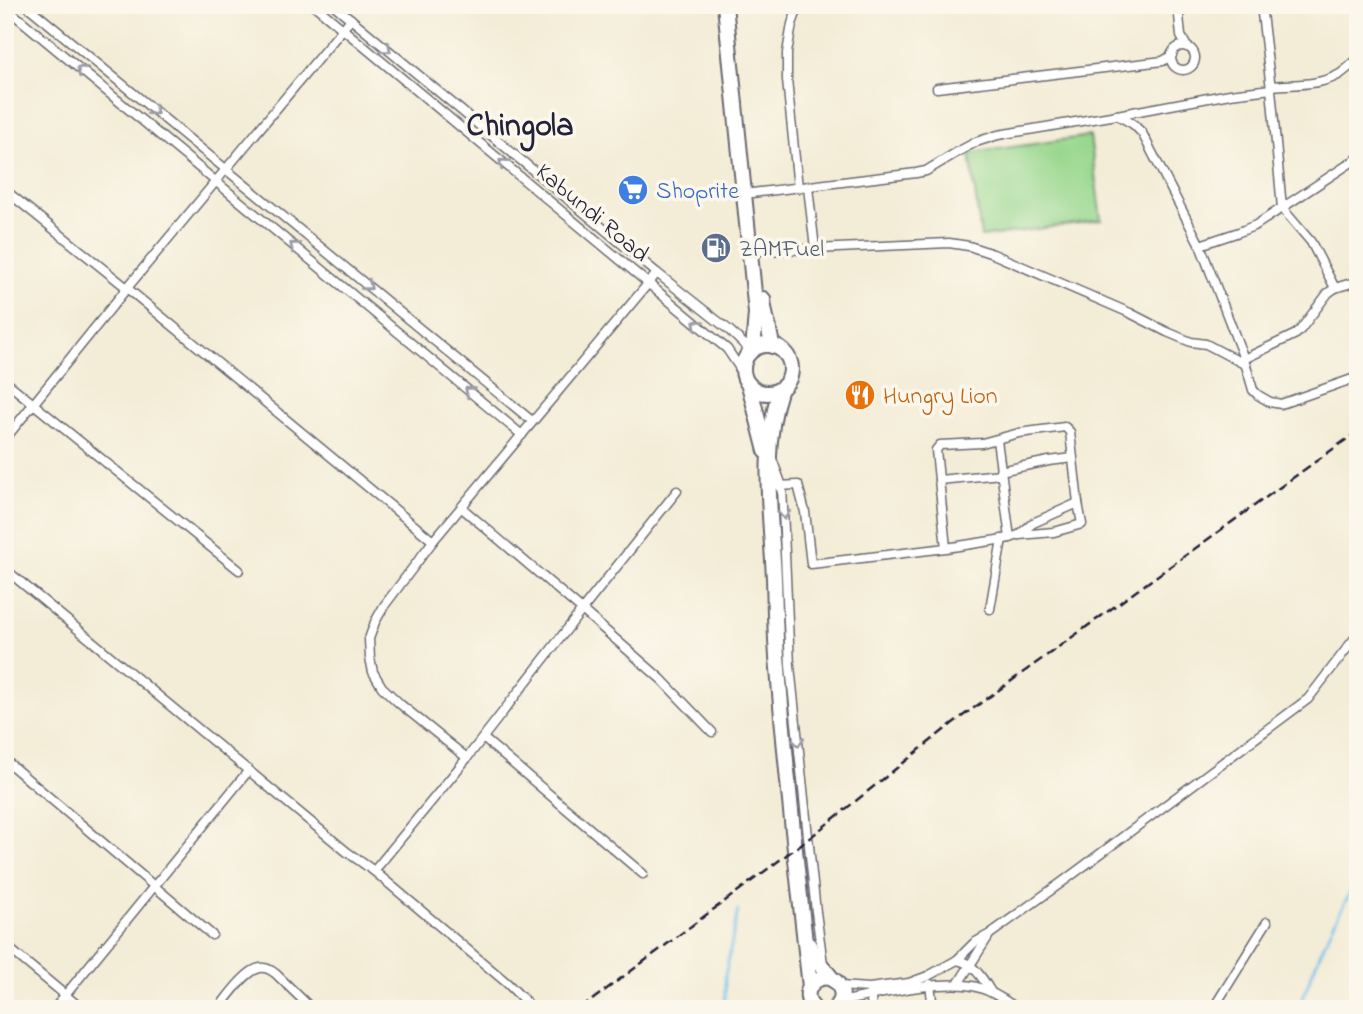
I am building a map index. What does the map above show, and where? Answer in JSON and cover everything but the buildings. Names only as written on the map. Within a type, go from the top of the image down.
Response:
[{"type":"highway","points":[[725,5],[764,312],[772,346]]},
{"type":"highway","points":[[734,5],[756,313],[752,350]]},
{"type":"highway","points":[[746,379],[756,390],[774,392],[787,382],[790,374],[789,360],[779,349],[772,346],[752,350],[745,359],[746,379],[768,452]]},
{"type":"highway","points":[[781,388],[768,452],[777,665],[810,986],[807,996],[812,1007]]},
{"type":"highway","points":[[803,923],[812,954],[842,991],[838,1006]]},
{"type":"highway","points":[[810,986],[818,979],[832,979]]},
{"type":"street","points":[[26,5],[533,421]]},
{"type":"street","name":"Kabundi Road","points":[[314,5],[727,349],[746,379]]},
{"type":"street","name":"Kabundi Road","points":[[334,5],[752,350]]},
{"type":"street","points":[[798,188],[787,53],[792,24],[799,5]]},
{"type":"street","points":[[937,88],[1163,61],[1185,69],[1194,63],[1194,53],[1186,47],[1181,36],[1178,5]]},
{"type":"street","points":[[1261,5],[1282,208],[1311,242],[1335,288]]},
{"type":"street","points":[[5,7],[522,435]]},
{"type":"street","points":[[5,439],[351,19]]},
{"type":"street","points":[[1175,66],[1171,59],[1181,36]]},
{"type":"street","points":[[1163,61],[1186,47]]},
{"type":"street","points":[[748,193],[926,171],[976,142],[998,135],[1230,93],[1332,78],[1358,59]]},
{"type":"street","points":[[104,89],[114,77]]},
{"type":"street","points":[[442,111],[450,101]]},
{"type":"street","points":[[1118,115],[1142,133],[1200,245],[1242,362],[1258,395],[1278,404],[1358,377]]},
{"type":"street","points":[[1200,245],[1256,225],[1358,158]]},
{"type":"street","points":[[808,187],[815,249]]},
{"type":"street","points":[[5,191],[127,288],[433,541]]},
{"type":"street","points":[[758,251],[949,243],[969,246],[1130,313],[1191,342],[1206,344],[1242,362]]},
{"type":"street","points":[[316,264],[326,251]]},
{"type":"street","points":[[467,758],[382,687],[373,672],[370,658],[369,639],[374,622],[433,541],[657,273]]},
{"type":"street","points":[[1242,362],[1296,334],[1322,299],[1335,288],[1358,281]]},
{"type":"street","points":[[729,330],[743,332],[755,321]]},
{"type":"street","points":[[421,352],[432,338]]},
{"type":"street","points":[[5,380],[239,570]]},
{"type":"street","points":[[768,472],[778,486],[798,485],[805,512],[811,564],[946,548],[1054,532],[1079,525],[1082,521],[1077,503],[1070,432],[1065,426],[1019,433],[982,443],[938,447],[936,450],[946,548]]},
{"type":"street","points":[[990,609],[998,568],[1010,537],[997,440]]},
{"type":"street","points":[[768,452],[782,486],[790,666],[816,912],[832,979],[870,992],[971,985],[994,994],[1018,1009]]},
{"type":"street","points":[[939,480],[1073,458]]},
{"type":"street","points":[[374,871],[483,738],[677,491]]},
{"type":"street","points":[[1010,537],[1032,523],[1077,503]]},
{"type":"street","points":[[461,508],[661,679],[712,732]]},
{"type":"street","points":[[5,569],[347,852],[374,871],[507,982],[533,1009]]},
{"type":"street","points":[[838,1006],[870,992],[928,976],[957,960],[974,943],[990,934],[1308,699],[1358,634]]},
{"type":"street","points":[[483,738],[643,874]]},
{"type":"street","points":[[5,760],[212,935]]},
{"type":"street","points":[[54,1009],[248,770]]},
{"type":"street","points":[[1213,1009],[1268,922]]},
{"type":"street","points":[[958,984],[990,934]]},
{"type":"street","points":[[5,945],[82,1009]]},
{"type":"street","points":[[978,952],[978,973]]},
{"type":"street","points":[[957,960],[970,965],[978,973],[994,994],[998,1009]]},
{"type":"street","points":[[218,1009],[250,973],[256,968],[262,968],[276,974],[312,1009]]},
{"type":"street","points":[[928,976],[933,1009]]},
{"type":"street","points":[[870,992],[872,1009]]},
{"type":"green space","points":[[1090,136],[1101,220],[981,237],[970,153]]},
{"type":"waterway","points":[[1299,1009],[1325,942],[1358,879]]},
{"type":"waterway","points":[[725,1009],[725,976],[738,910]]},
{"type":"railway","points":[[580,1009],[812,836],[953,723],[1358,431]]},
{"type":"place","name":"Shoprite","points":[[633,190]]},
{"type":"place","name":"ZAMFuel","points":[[716,248]]},
{"type":"place","name":"Hungry Lion","points":[[860,395]]},
{"type":"district","name":"Chingola","points":[[520,124]]}]
